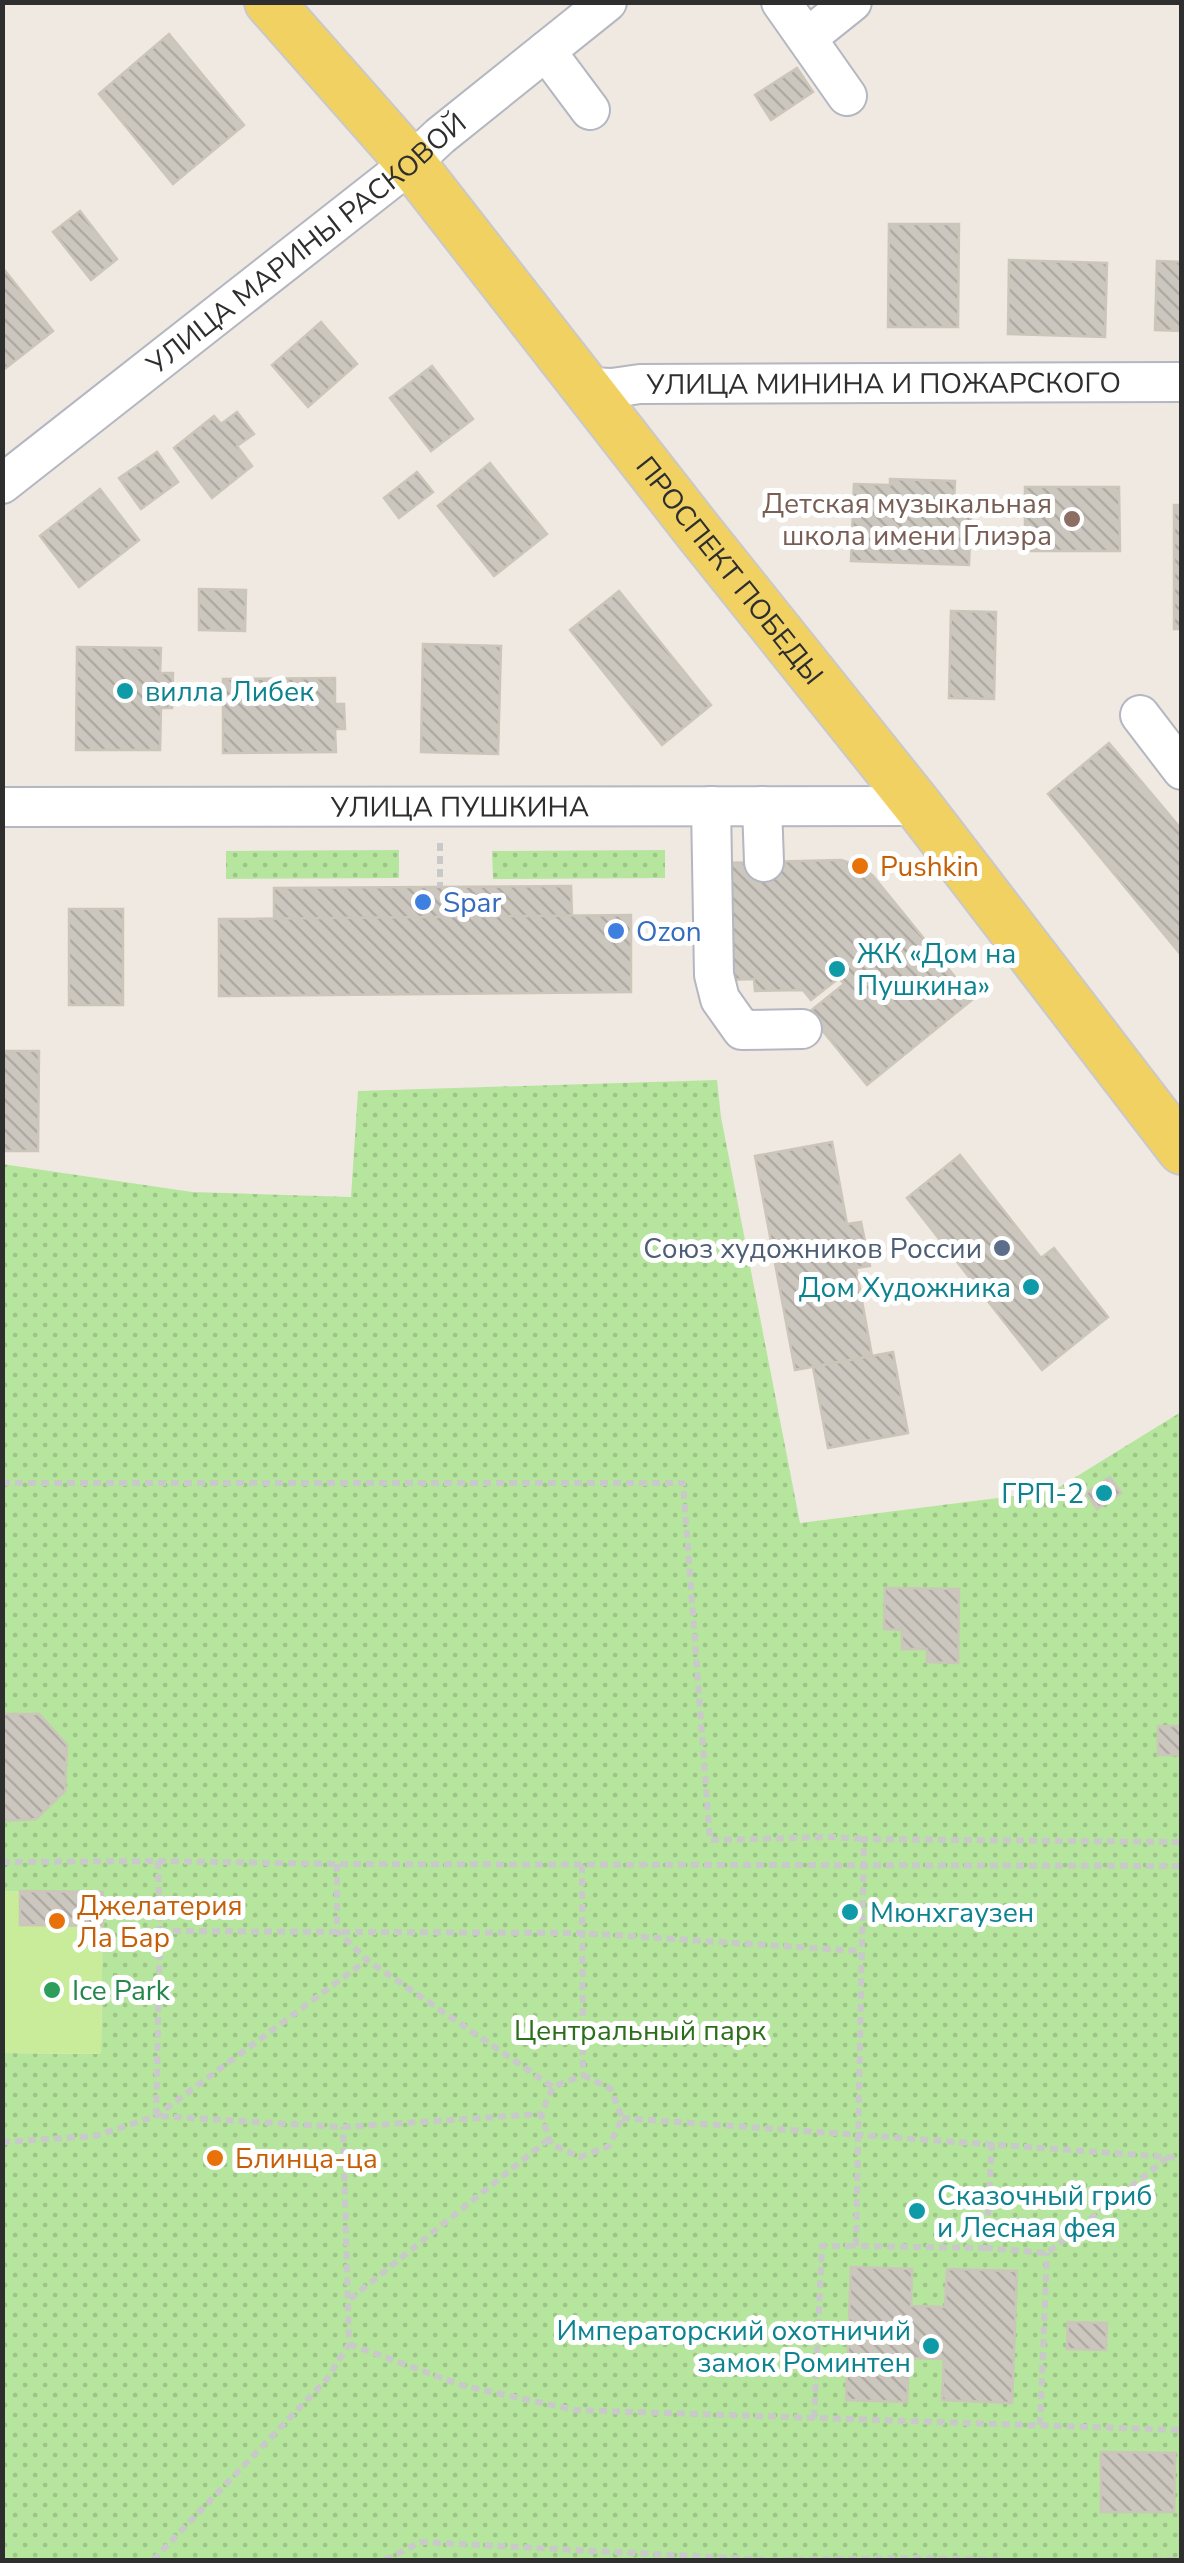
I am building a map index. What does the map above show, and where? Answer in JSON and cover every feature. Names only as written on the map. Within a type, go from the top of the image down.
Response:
[{"type":"main road","name":"ПРОСПЕКТ ПОБЕДЫ","points":[[269,2],[411,163],[918,806],[1182,1150]]},
{"type":"street","name":"УЛИЦА МАРИНЫ РАСКОВОЙ","points":[[2,484],[411,163],[607,2]]},
{"type":"street","points":[[781,2],[847,96]]},
{"type":"street","points":[[807,38],[852,2]]},
{"type":"street","points":[[546,51],[590,110]]},
{"type":"street","name":"УЛИЦА МИНИНА И ПОЖАРСКОГО","points":[[586,387],[1182,382]]},
{"type":"street","points":[[1140,716],[1182,770]]},
{"type":"street","points":[[711,806],[714,975],[720,1000],[742,1030],[802,1029]]},
{"type":"street","points":[[762,806],[764,862]]},
{"type":"street","name":"УЛИЦА ПУШКИНА","points":[[2,807],[918,806]]},
{"type":"path","points":[[440,887],[441,862]]},
{"type":"path","points":[[2,1483],[683,1483],[710,1840],[1182,1842]]},
{"type":"path","points":[[856,2246],[864,1839]]},
{"type":"path","points":[[156,2116],[158,1861]]},
{"type":"path","points":[[2,1862],[1182,1866]]},
{"type":"path","points":[[337,1864],[337,1931],[367,1960],[553,2087]]},
{"type":"path","points":[[582,1865],[582,2076]]},
{"type":"path","points":[[160,1932],[583,1933],[860,1952]]},
{"type":"path","points":[[2,2142],[95,2136],[156,2116],[367,1960]]},
{"type":"path","points":[[582,2076],[611,2089],[622,2118],[609,2146],[580,2157],[551,2144],[541,2114],[553,2087],[582,2076]]},
{"type":"path","points":[[156,2116],[343,2126],[541,2114]]},
{"type":"path","points":[[622,2118],[1182,2158]]},
{"type":"path","points":[[153,2560],[327,2379],[349,2344],[343,2126]]},
{"type":"path","points":[[350,2300],[550,2138]]},
{"type":"path","points":[[986,2248],[992,2143]]},
{"type":"path","points":[[814,2418],[822,2246],[1047,2252],[1167,2158]]},
{"type":"path","points":[[1040,2426],[1047,2252]]},
{"type":"path","points":[[349,2344],[464,2386],[575,2410],[1182,2430]]},
{"type":"path","points":[[385,2560],[420,2542],[770,2560],[1006,2560]]},
{"type":"path","points":[[1153,2560],[1182,2560]]},
{"type":"green space","points":[[399,850],[399,878],[226,879],[226,851]]},
{"type":"green space","points":[[665,850],[665,878],[493,879],[492,851]]},
{"type":"green space","name":"Центральный парк","points":[[717,1080],[800,1523],[1053,1491],[1181,1412],[1181,2560],[3,2560],[3,2053],[101,2054],[103,1893],[3,1891],[2,1164],[192,1192],[351,1197],[358,1091]]},
{"type":"green space","name":"Ice Park","points":[[3,1891],[103,1892],[101,2054],[3,2053]]},
{"type":"building","points":[[169,34],[244,125],[173,184],[99,94]]},
{"type":"building","points":[[797,68],[813,92],[771,120],[755,95]]},
{"type":"building","points":[[80,211],[117,259],[91,280],[53,232]]},
{"type":"building","points":[[889,224],[959,224],[958,327],[888,327]]},
{"type":"building","points":[[1009,260],[1107,263],[1105,337],[1008,334]]},
{"type":"building","points":[[1157,261],[1182,262],[1182,331],[1155,330]]},
{"type":"building","points":[[2,267],[53,331],[2,371]]},
{"type":"building","points":[[321,322],[357,364],[308,407],[272,365]]},
{"type":"building","points":[[432,366],[473,419],[431,451],[390,398]]},
{"type":"building","points":[[237,412],[254,434],[237,446],[252,466],[212,498],[174,448],[214,416],[221,424]]},
{"type":"building","points":[[157,452],[178,482],[141,509],[119,478]]},
{"type":"building","points":[[490,463],[547,534],[494,576],[438,506]]},
{"type":"building","points":[[417,472],[433,492],[399,518],[384,498]]},
{"type":"building","points":[[890,479],[955,481],[954,502],[971,503],[969,565],[851,561],[854,484],[890,485]]},
{"type":"building","name":"Детская музыкальная школа имени Глиэра","points":[[1025,487],[1119,487],[1120,551],[1025,551]]},
{"type":"building","points":[[100,489],[139,540],[79,587],[40,536]]},
{"type":"building","points":[[1174,505],[1182,505],[1182,629],[1174,629]]},
{"type":"building","points":[[199,589],[246,590],[245,631],[199,630]]},
{"type":"building","points":[[619,591],[711,705],[662,745],[570,630]]},
{"type":"building","points":[[951,611],[996,612],[994,699],[949,698]]},
{"type":"building","points":[[423,644],[501,646],[498,754],[421,752]]},
{"type":"building","name":"вилла Либек","points":[[77,647],[161,648],[160,673],[173,673],[172,708],[161,708],[160,750],[76,750]]},
{"type":"building","points":[[335,678],[335,704],[344,704],[345,729],[335,729],[336,752],[223,753],[223,679]]},
{"type":"building","points":[[1109,743],[1182,830],[1182,956],[1048,794]]},
{"type":"building","name":"ЖК «Дом на Пушкина»","points":[[841,860],[860,866],[873,876],[973,999],[867,1085],[808,1013],[844,984],[839,978],[811,1000],[803,990],[755,991],[754,979],[727,980],[724,863]]},
{"type":"building","name":"Spar","points":[[571,886],[572,916],[274,919],[274,888]]},
{"type":"building","points":[[69,909],[123,909],[123,1005],[69,1005]]},
{"type":"building","points":[[631,915],[631,992],[219,996],[219,919]]},
{"type":"building","points":[[2,1051],[39,1051],[38,1151],[2,1151]]},
{"type":"building","points":[[832,1142],[847,1224],[861,1222],[870,1266],[856,1268],[872,1356],[795,1370],[755,1156]]},
{"type":"building","name":"Дом Художника","points":[[960,1155],[1041,1258],[1054,1248],[1108,1317],[1042,1370],[907,1198]]},
{"type":"building","points":[[893,1352],[908,1433],[828,1448],[813,1367]]},
{"type":"building","name":"ГРП-2","points":[[1110,1477],[1121,1493],[1097,1509],[1086,1493]]},
{"type":"building","points":[[885,1588],[959,1589],[958,1663],[927,1662],[927,1649],[902,1649],[902,1630],[884,1629]]},
{"type":"building","points":[[2,1714],[39,1714],[67,1745],[65,1791],[36,1819],[2,1821]]},
{"type":"building","points":[[1158,1726],[1182,1726],[1182,1755],[1158,1755]]},
{"type":"building","points":[[20,1891],[103,1892],[103,1926],[20,1925]]},
{"type":"building","name":"Императорский охотничий замок Роминтен","points":[[851,2267],[912,2269],[911,2306],[945,2307],[947,2269],[1017,2271],[1012,2403],[942,2400],[944,2359],[909,2358],[907,2402],[846,2400]]},
{"type":"building","points":[[1068,2322],[1107,2323],[1106,2350],[1067,2349]]},
{"type":"building","points":[[1101,2452],[1175,2453],[1174,2512],[1101,2512]]},
{"type":"place","name":"Детская музыкальная школа имени Глиэра","points":[[1072,519]]},
{"type":"place","name":"вилла Либек","points":[[125,691]]},
{"type":"place","name":"Pushkin","points":[[860,866]]},
{"type":"place","name":"Spar","points":[[423,902]]},
{"type":"place","name":"Ozon","points":[[616,931]]},
{"type":"place","name":"ЖК «Дом на Пушкина»","points":[[837,969]]},
{"type":"place","name":"Союз художников России","points":[[1002,1248]]},
{"type":"place","name":"Дом Художника","points":[[1031,1287]]},
{"type":"place","name":"ГРП-2","points":[[1104,1493]]},
{"type":"place","name":"Мюнхгаузен","points":[[850,1912]]},
{"type":"place","name":"Джелатерия Ла Бар","points":[[57,1921]]},
{"type":"place","name":"Ice Park","points":[[52,1990]]},
{"type":"place","name":"Блинца-ца","points":[[215,2158]]},
{"type":"place","name":"Сказочный гриб и Лесная фея","points":[[917,2211]]},
{"type":"place","name":"Императорский охотничий замок Роминтен","points":[[931,2346]]}]
